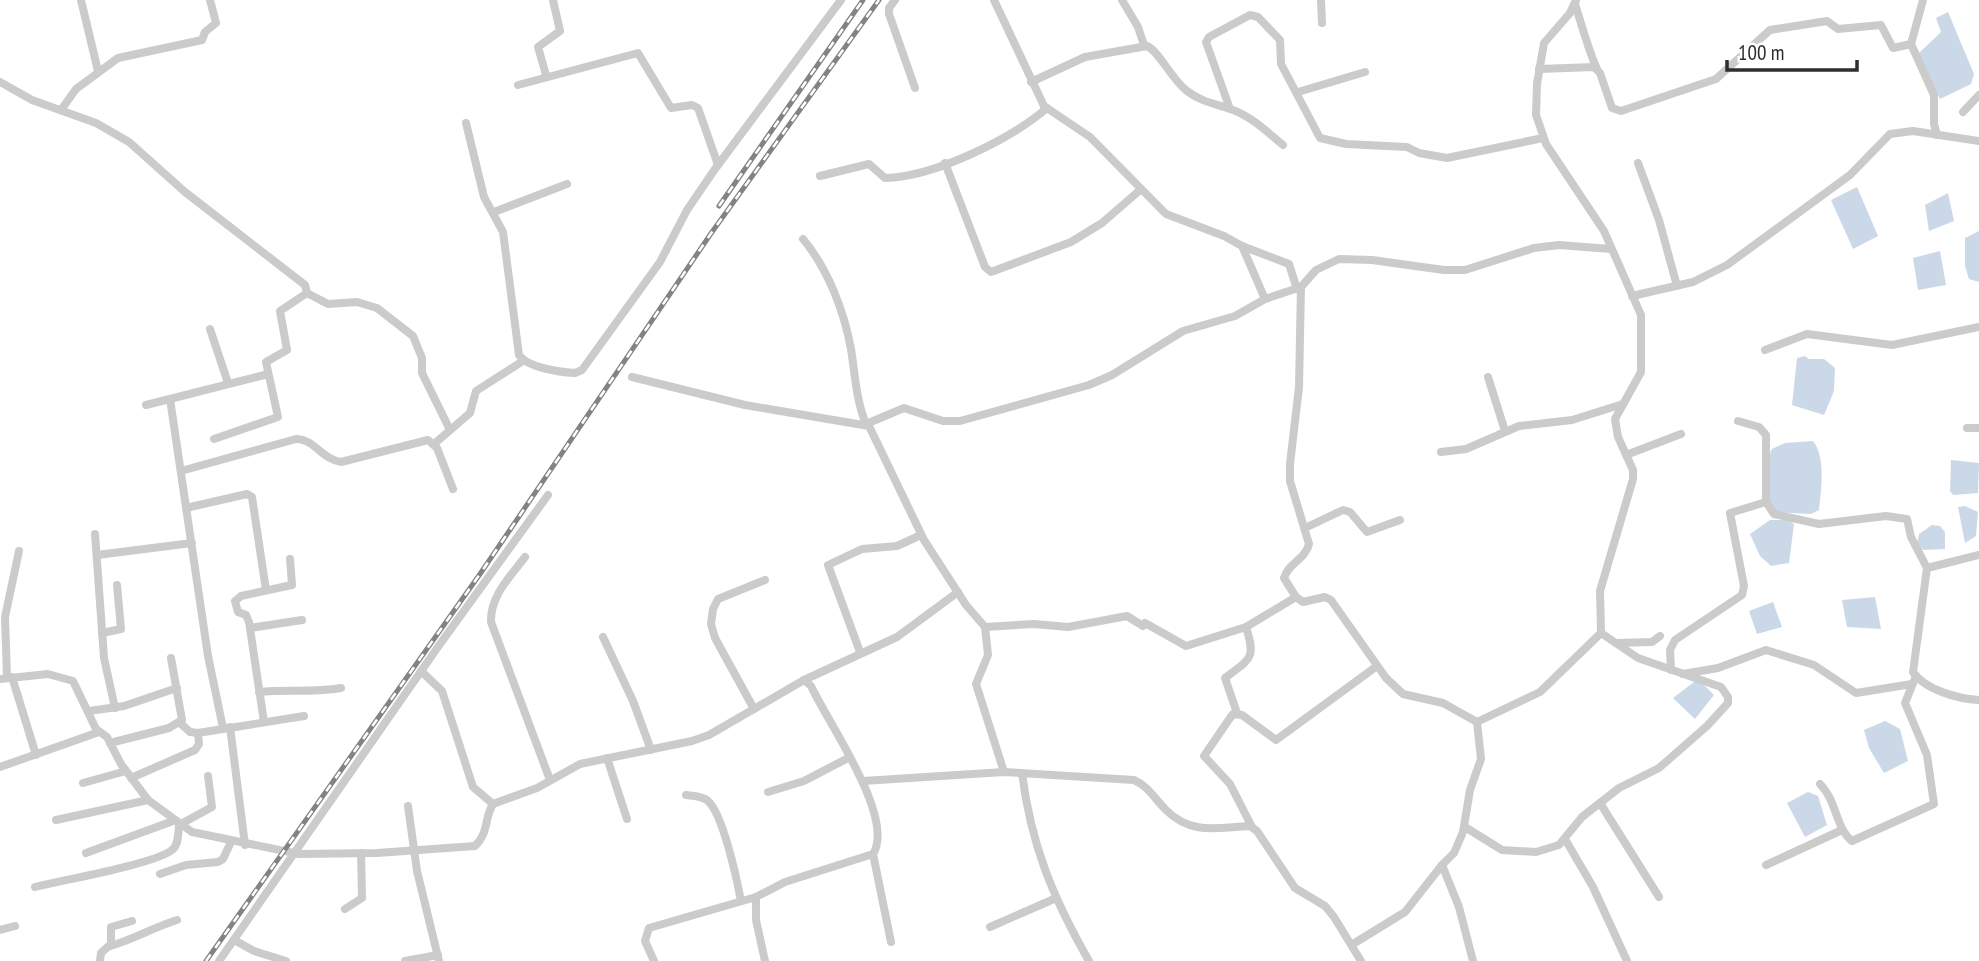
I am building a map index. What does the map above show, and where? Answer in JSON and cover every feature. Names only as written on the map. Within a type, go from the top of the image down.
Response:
[{"type":"street","points":[[81,0],[98,71]]},
{"type":"street","points":[[61,110],[70,95],[98,71],[129,54],[202,40],[205,32],[216,23],[210,0]]},
{"type":"street","points":[[546,75],[538,47],[560,31],[553,0]]},
{"type":"street","points":[[466,123],[484,197],[503,232],[519,355],[523,361],[569,373],[582,370],[660,262],[688,210],[718,165],[841,0]]},
{"type":"street","points":[[895,0],[889,14],[915,88]]},
{"type":"street","points":[[994,0],[1043,111],[1090,137],[1135,194],[1166,214],[1289,264],[1299,288],[1299,387],[1290,481],[1308,537],[1307,552],[1288,568],[1284,578],[1296,597],[1303,602],[1325,597],[1331,600],[1377,666],[1403,694],[1443,703],[1477,722]]},
{"type":"street","points":[[1122,0],[1138,27],[1144,46]]},
{"type":"street","points":[[1321,0],[1322,23]]},
{"type":"street","points":[[1923,0],[1911,44],[1934,95],[1934,124],[1937,135]]},
{"type":"street","points":[[1575,2],[1591,47],[1590,56],[1612,108],[1621,111],[1716,79],[1760,36],[1776,28],[1827,21],[1838,29],[1881,25],[1895,50],[1911,44]]},
{"type":"street","points":[[1477,722],[1540,692],[1601,633],[1600,591],[1634,474],[1615,419],[1634,388],[1643,361],[1643,329],[1604,231],[1578,196],[1543,138],[1535,101],[1539,69],[1548,36],[1563,22],[1575,2]]},
{"type":"street","points":[[1230,109],[1206,42],[1209,37],[1250,15],[1258,17],[1280,40],[1281,64],[1321,138],[1346,144],[1407,147],[1419,153],[1447,158],[1543,138]]},
{"type":"street","points":[[1031,82],[1085,57],[1144,46],[1154,50],[1163,67],[1184,90],[1205,102],[1230,109],[1257,123],[1283,145]]},
{"type":"street","points":[[519,85],[546,75],[638,53],[671,108],[692,105],[698,108],[718,165]]},
{"type":"street","points":[[1539,69],[1597,69]]},
{"type":"street","points":[[1298,92],[1365,72]]},
{"type":"street","points":[[0,82],[32,100],[96,123],[129,142],[185,192],[301,281],[307,293],[328,304],[357,302],[377,308],[413,336],[421,353],[422,373],[450,430]]},
{"type":"street","points":[[1963,112],[1979,95]]},
{"type":"street","points":[[820,176],[869,164],[881,175],[891,178],[945,163],[1030,121],[1043,111]]},
{"type":"street","points":[[1632,296],[1707,276],[1763,241],[1825,190],[1850,175],[1890,134],[1913,131],[1979,141]]},
{"type":"street","points":[[945,163],[985,267],[991,272],[1071,242],[1102,223],[1135,194]]},
{"type":"street","points":[[1637,163],[1659,220],[1677,286]]},
{"type":"street","points":[[494,212],[567,184]]},
{"type":"street","points":[[803,239],[813,250],[843,312],[860,408],[866,424],[921,535],[958,592],[985,627],[988,654],[976,684],[1004,772]]},
{"type":"street","points":[[632,377],[785,414],[866,424],[904,408],[943,421],[982,417],[1040,396],[1089,385],[1131,364],[1183,331],[1235,316],[1265,299],[1299,288],[1316,270],[1339,259],[1362,259],[1444,271],[1465,270],[1534,248],[1559,245],[1611,249]]},
{"type":"street","points":[[1242,246],[1265,299]]},
{"type":"street","points":[[214,439],[278,416],[266,362],[287,350],[280,312],[307,293]]},
{"type":"street","points":[[1765,351],[1807,334],[1892,345],[1979,327]]},
{"type":"street","points":[[210,329],[228,383]]},
{"type":"street","points":[[434,444],[470,413],[476,391],[523,361]]},
{"type":"street","points":[[146,405],[268,374]]},
{"type":"street","points":[[1488,377],[1506,431]]},
{"type":"street","points":[[170,399],[208,656],[227,728],[245,845]]},
{"type":"street","points":[[1441,452],[1466,449],[1519,426],[1572,420],[1623,404]]},
{"type":"street","points":[[1738,421],[1759,427],[1766,435],[1766,502],[1774,514],[1809,523],[1901,516],[1907,519],[1911,537],[1927,568],[1912,665],[1914,680],[1905,703],[1924,744],[1935,803],[1859,841],[1849,839],[1842,830],[1835,804],[1820,784]]},
{"type":"street","points":[[1967,428],[1979,428]]},
{"type":"street","points":[[1626,455],[1681,434]]},
{"type":"street","points":[[181,471],[296,439],[308,441],[328,459],[341,462],[428,440],[434,444],[453,489]]},
{"type":"street","points":[[186,508],[247,494],[252,497],[266,590]]},
{"type":"street","points":[[219,961],[421,671],[548,495]]},
{"type":"street","points":[[1671,670],[1670,650],[1675,639],[1742,596],[1744,586],[1730,513],[1766,502]]},
{"type":"street","points":[[1305,528],[1343,510],[1350,512],[1367,532],[1400,520]]},
{"type":"street","points":[[95,534],[102,633],[115,708]]},
{"type":"street","points":[[860,652],[828,565],[862,550],[897,546],[921,535]]},
{"type":"street","points":[[97,555],[192,543]]},
{"type":"street","points":[[19,551],[5,617],[7,678],[36,755]]},
{"type":"street","points":[[1927,568],[1979,555]]},
{"type":"street","points":[[525,557],[498,593],[490,611],[491,622],[550,780]]},
{"type":"street","points":[[264,722],[248,619],[237,612],[235,601],[293,583],[290,559]]},
{"type":"street","points":[[754,709],[715,638],[713,609],[718,599],[765,580]]},
{"type":"street","points":[[102,633],[121,629],[117,585]]},
{"type":"street","points":[[7,678],[48,674],[64,677],[79,689],[99,732],[110,743],[128,775],[148,800],[176,823],[208,838],[295,854],[475,846],[486,833],[489,810],[493,804],[537,788],[580,764],[709,735],[804,680],[897,637],[958,592]]},
{"type":"street","points":[[985,627],[1034,624],[1068,627],[1127,616],[1186,646],[1245,627],[1296,597]]},
{"type":"street","points":[[250,628],[302,620]]},
{"type":"street","points":[[1245,627],[1253,651],[1250,658],[1225,678],[1233,715],[1204,756],[1234,791],[1252,827],[1269,845],[1295,888],[1325,906],[1353,944],[1361,961]]},
{"type":"street","points":[[1463,833],[1502,850],[1536,852],[1549,849],[1565,839],[1582,817],[1627,783],[1659,768],[1707,726],[1728,703],[1728,697],[1721,687],[1681,675],[1638,657],[1601,633]]},
{"type":"street","points":[[1616,643],[1652,642],[1660,636]]},
{"type":"street","points":[[603,637],[633,701],[651,750]]},
{"type":"street","points":[[1681,675],[1718,668],[1766,650],[1814,665],[1856,693],[1914,680],[1961,699],[1979,701]]},
{"type":"street","points":[[110,743],[180,723],[184,716],[171,658]]},
{"type":"street","points":[[1233,715],[1276,740],[1377,666]]},
{"type":"street","points":[[421,671],[442,691],[473,787],[493,804]]},
{"type":"street","points":[[804,680],[811,686],[863,781],[878,826],[879,838],[873,854],[891,942]]},
{"type":"street","points":[[89,711],[115,708],[177,688]]},
{"type":"street","points":[[260,692],[282,690],[309,693],[341,688]]},
{"type":"street","points":[[180,723],[190,732],[198,733],[304,716]]},
{"type":"street","points":[[1353,944],[1405,912],[1443,865],[1463,833],[1470,790],[1481,759],[1477,722]]},
{"type":"street","points":[[0,767],[99,732]]},
{"type":"street","points":[[83,783],[128,775],[195,750],[199,744],[198,733]]},
{"type":"street","points":[[768,792],[804,781],[850,757]]},
{"type":"street","points":[[607,758],[627,819]]},
{"type":"street","points":[[863,781],[1004,772],[1133,780],[1149,790],[1172,816],[1197,827],[1211,831],[1252,827]]},
{"type":"street","points":[[1022,773],[1034,839],[1054,899],[1088,961]]},
{"type":"street","points":[[86,853],[176,823],[212,807],[208,776]]},
{"type":"street","points":[[686,795],[703,798],[710,804],[731,854],[741,901]]},
{"type":"street","points":[[56,820],[148,800]]},
{"type":"street","points":[[1600,803],[1659,897]]},
{"type":"street","points":[[405,961],[438,958],[414,849],[408,806]]},
{"type":"street","points":[[35,887],[169,852],[177,842],[176,823]]},
{"type":"street","points":[[1766,865],[1842,830]]},
{"type":"street","points":[[1565,839],[1593,887],[1627,961]]},
{"type":"street","points":[[160,874],[186,865],[218,862],[223,859],[231,842]]},
{"type":"street","points":[[345,909],[362,898],[361,853]]},
{"type":"street","points":[[654,961],[645,941],[649,928],[756,897],[786,882],[873,854]]},
{"type":"street","points":[[1443,865],[1459,907],[1472,961]]},
{"type":"street","points":[[756,897],[756,920],[765,961]]},
{"type":"street","points":[[990,927],[1054,899]]},
{"type":"street","points":[[100,961],[101,953],[110,946],[142,936],[153,928],[177,919]]},
{"type":"street","points":[[110,946],[111,927],[131,921]]},
{"type":"street","points":[[0,930],[15,926]]},
{"type":"street","points":[[234,940],[275,960],[286,961]]},
{"type":"water","points":[[1948,12],[1974,74],[1971,84],[1940,99],[1918,54],[1941,32],[1936,18]]},
{"type":"water","points":[[1857,187],[1878,236],[1853,249],[1831,200]]},
{"type":"water","points":[[1948,193],[1954,221],[1929,231],[1925,205]]},
{"type":"water","points":[[1979,231],[1979,282],[1969,279],[1965,266],[1965,238]]},
{"type":"water","points":[[1940,251],[1946,285],[1918,290],[1913,258]]},
{"type":"water","points":[[1805,356],[1809,359],[1824,359],[1835,368],[1834,391],[1824,415],[1792,405],[1797,358]]},
{"type":"water","points":[[1813,441],[1821,465],[1819,510],[1811,514],[1773,512],[1766,480],[1767,463],[1772,449],[1785,443]]},
{"type":"water","points":[[1951,460],[1979,463],[1978,493],[1953,495],[1950,491]]},
{"type":"water","points":[[1965,506],[1978,512],[1976,536],[1965,543],[1958,507]]},
{"type":"water","points":[[1770,520],[1788,520],[1794,524],[1789,563],[1771,566],[1760,556],[1750,534]]},
{"type":"water","points":[[1932,525],[1940,526],[1945,532],[1945,549],[1923,550],[1917,544],[1919,534]]},
{"type":"water","points":[[1875,597],[1881,629],[1847,627],[1842,600]]},
{"type":"water","points":[[1773,602],[1782,627],[1757,634],[1749,611]]},
{"type":"water","points":[[1698,679],[1714,695],[1695,719],[1673,698]]},
{"type":"water","points":[[1885,721],[1900,729],[1908,761],[1884,773],[1869,748],[1864,730]]},
{"type":"water","points":[[1808,792],[1818,796],[1827,825],[1805,837],[1787,803]]},
{"type":"railway","points":[[719,206],[863,0]]},
{"type":"railway","points":[[206,961],[480,574],[712,232],[879,0]]}]
